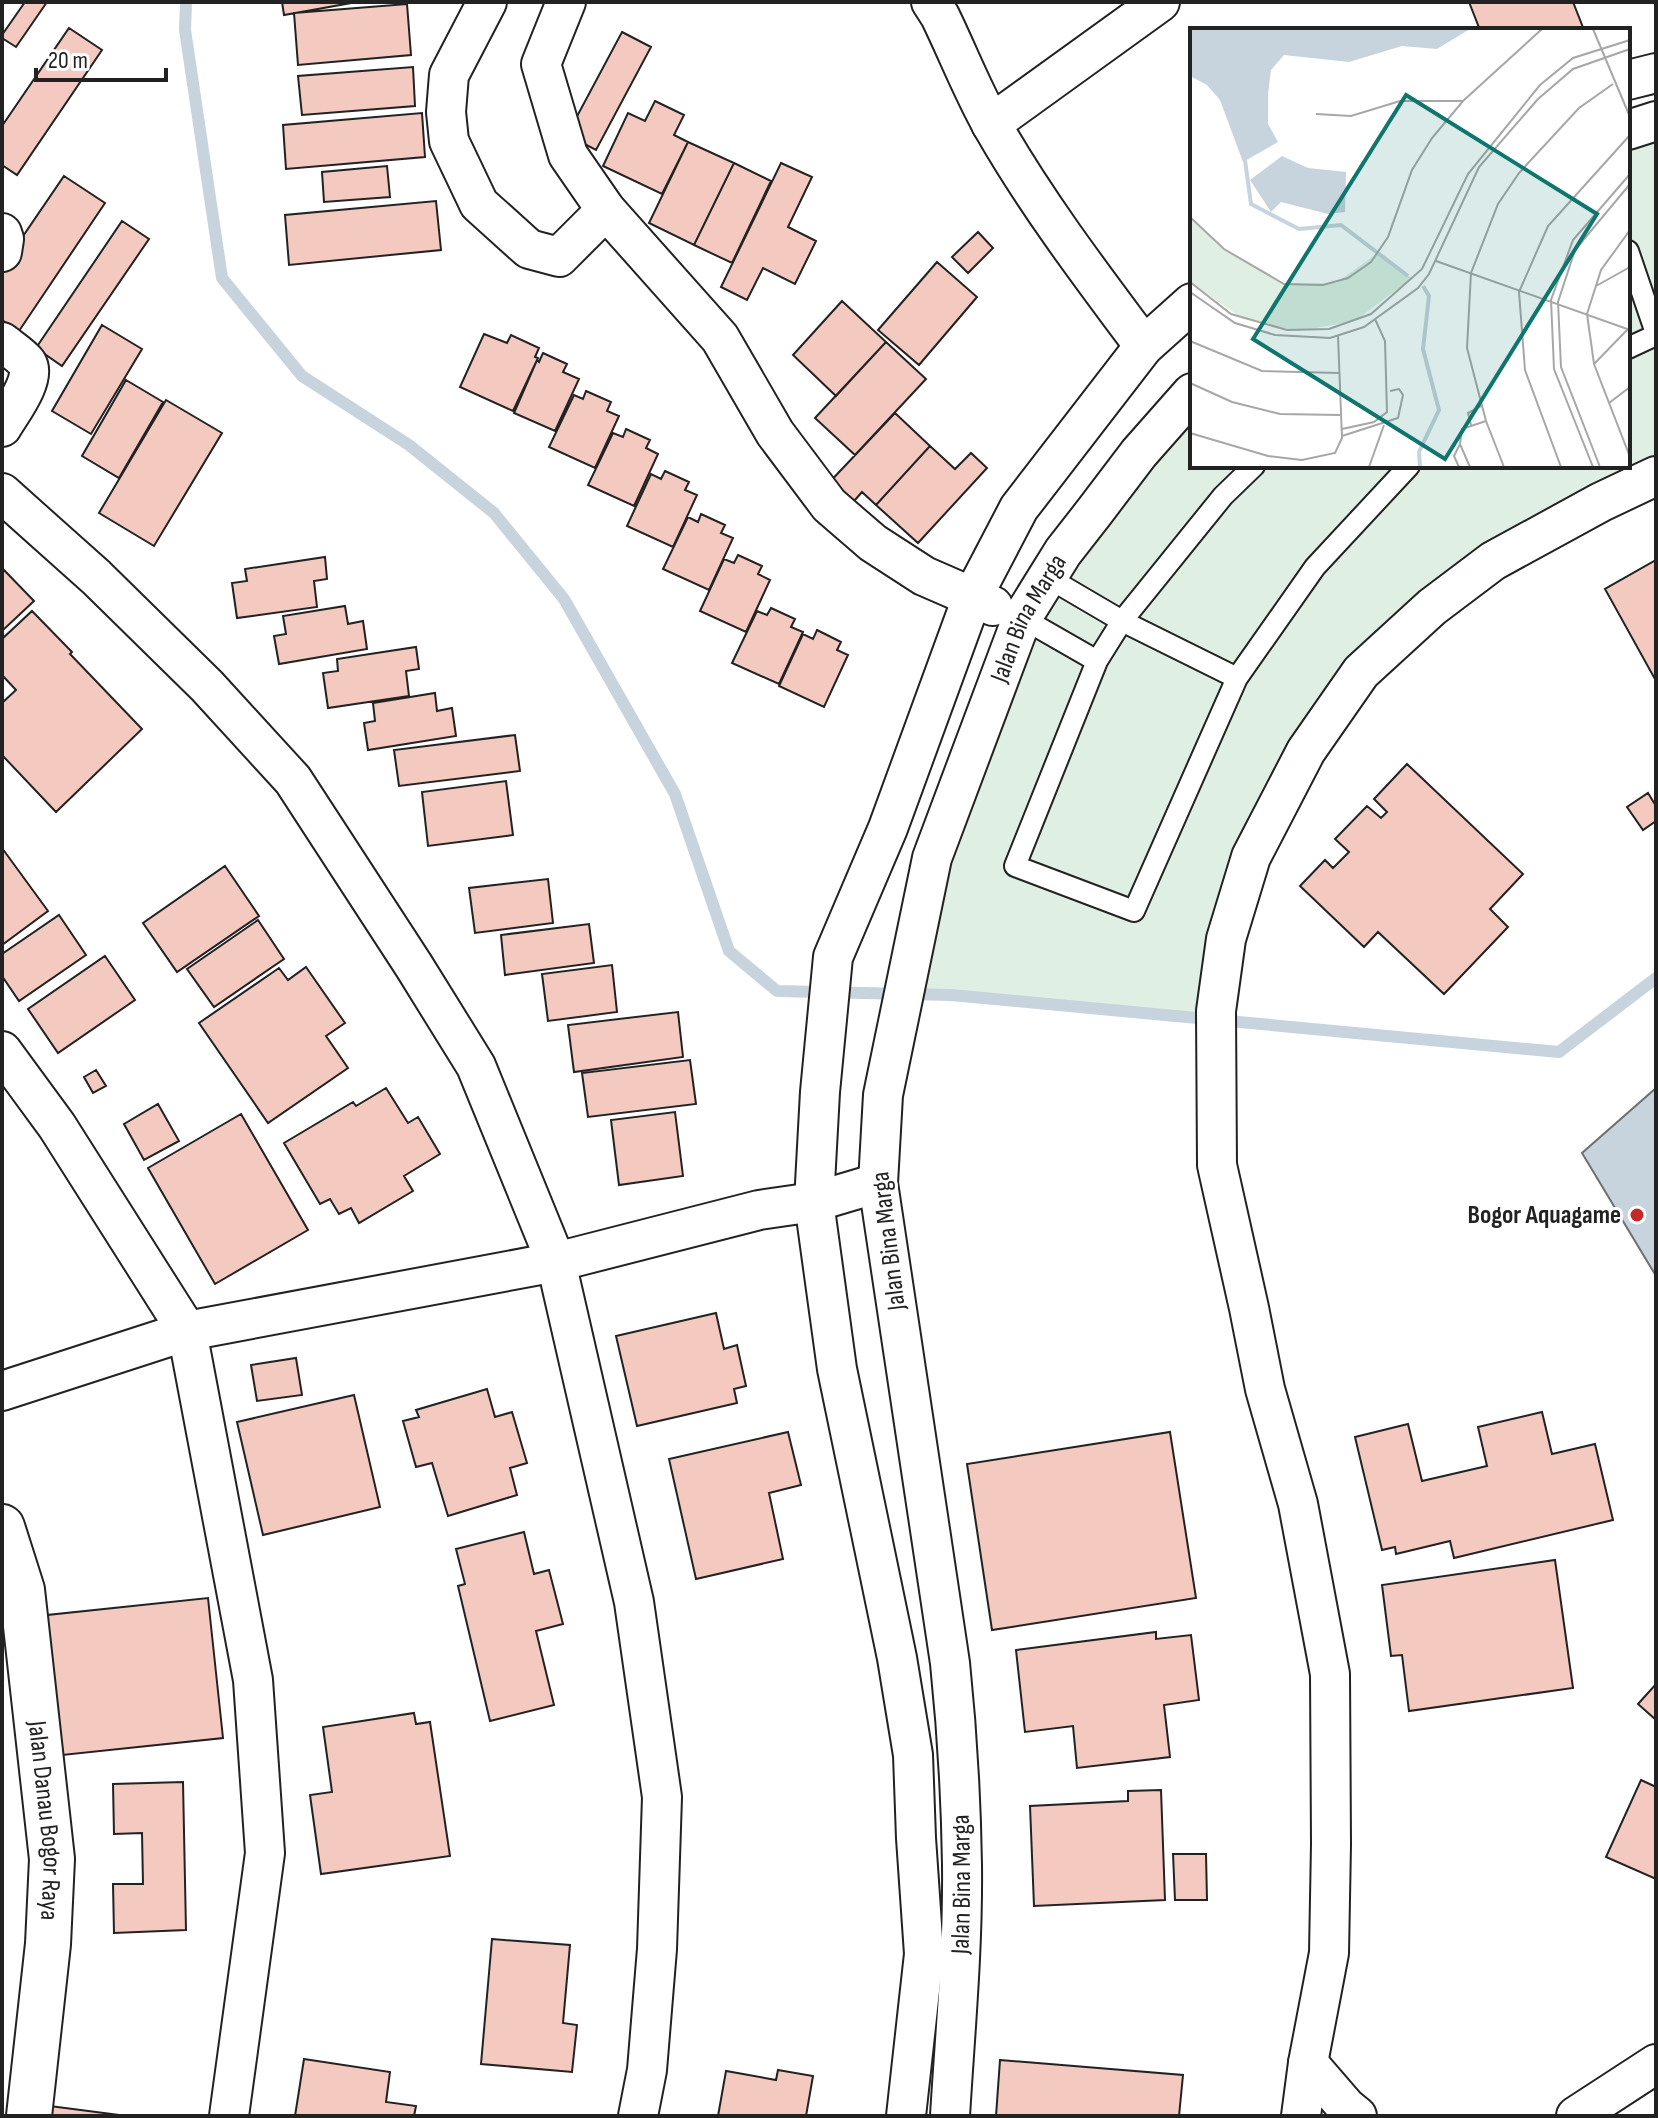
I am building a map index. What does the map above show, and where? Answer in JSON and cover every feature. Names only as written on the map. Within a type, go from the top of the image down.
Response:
[{"type":"street","points":[[487,2],[449,75],[446,112],[449,141],[479,204],[529,249],[559,257],[606,210]]},
{"type":"street","points":[[566,2],[541,64],[568,155],[606,210],[720,338],[775,433],[829,505],[873,543],[924,576],[1022,618]]},
{"type":"street","points":[[931,2],[991,124],[1022,175],[1144,346]]},
{"type":"street","points":[[991,124],[1160,2]]},
{"type":"street","points":[[1630,80],[1656,73]]},
{"type":"street","points":[[1630,129],[1656,121]]},
{"type":"street","points":[[2,233],[2,252]]},
{"type":"street","points":[[972,598],[1019,508],[1144,346],[1190,305]]},
{"type":"street","points":[[2,342],[27,364],[30,373],[28,383],[2,427]]},
{"type":"street","name":"Jalan Bina Marga","points":[[950,2116],[962,1867],[958,1743],[950,1663],[878,1183],[883,1095],[932,858],[1022,618],[1063,552],[1139,453],[1190,395]]},
{"type":"street","points":[[1301,2116],[1329,1953],[1330,1674],[1298,1504],[1265,1389],[1217,1165],[1216,1011],[1226,939],[1251,857],[1306,751],[1361,672],[1432,607],[1493,561],[1656,476]]},
{"type":"street","points":[[2,493],[141,620],[293,780],[476,1066],[556,1262],[634,1602],[662,1797],[657,1949],[647,2070],[638,2116]]},
{"type":"street","name":"Jalan Bina Marga","points":[[906,2116],[924,1954],[913,1755],[897,1658],[837,1369],[814,1202],[820,1092],[833,957],[888,828],[972,598]]},
{"type":"street","points":[[2,1051],[57,1126],[187,1331],[253,1680],[265,1853],[229,2116]]},
{"type":"street","points":[[2,1391],[187,1331],[556,1262],[759,1210],[814,1202],[878,1183]]},
{"type":"street","name":"Jalan Danau Bogor Raya","points":[[2,1527],[22,1590],[52,1859],[48,1944],[29,2116]]},
{"type":"street","points":[[1308,2063],[1357,2116]]},
{"type":"street","points":[[1576,2116],[1656,2064]]},
{"type":"lane","points":[[1630,257],[1656,334],[1630,347]]},
{"type":"lane","points":[[1252,468],[1223,496],[1122,621],[1097,661],[1015,866],[1134,911],[1237,678],[1315,567],[1407,468]]},
{"type":"lane","points":[[1047,577],[1122,621],[1237,678]]},
{"type":"lane","points":[[1022,618],[1097,661]]},
{"type":"green space","points":[[1656,123],[1656,476],[1493,561],[1306,751],[1216,1021],[908,994],[1022,618],[1190,398],[1190,468],[1630,468],[1630,130]]},
{"type":"shaded area","name":"Bogor Aquagame","points":[[1656,1088],[1656,1276],[1582,1153]]},
{"type":"building","points":[[25,2],[47,2],[16,47],[2,35]]},
{"type":"building","points":[[282,2],[357,2],[284,15]]},
{"type":"building","points":[[1469,2],[1573,2],[1583,28],[1479,28]]},
{"type":"building","points":[[407,4],[411,55],[298,65],[294,13]]},
{"type":"building","points":[[69,28],[102,50],[17,175],[2,165],[2,126]]},
{"type":"building","points":[[622,32],[651,47],[596,150],[567,135]]},
{"type":"building","points":[[413,67],[415,106],[302,115],[298,76]]},
{"type":"building","points":[[655,101],[684,115],[674,135],[688,142],[662,194],[603,166],[628,113],[645,121]]},
{"type":"building","points":[[422,113],[425,157],[286,169],[283,125]]},
{"type":"building","points":[[688,142],[734,163],[694,245],[649,223]]},
{"type":"building","points":[[734,163],[771,181],[732,263],[694,245]]},
{"type":"building","points":[[781,163],[812,177],[788,227],[816,241],[795,284],[763,268],[747,300],[721,287]]},
{"type":"building","points":[[387,166],[390,197],[324,202],[322,172]]},
{"type":"building","points":[[64,176],[105,203],[19,331],[2,320],[2,267]]},
{"type":"building","points":[[436,201],[441,250],[289,265],[285,215]]},
{"type":"building","points":[[122,221],[149,239],[62,366],[36,348]]},
{"type":"building","points":[[978,232],[993,248],[968,273],[952,257]]},
{"type":"building","points":[[937,262],[977,297],[919,365],[878,330]]},
{"type":"building","points":[[842,301],[886,342],[836,396],[793,355]]},
{"type":"building","points":[[102,325],[142,349],[91,434],[52,411]]},
{"type":"building","points":[[484,334],[507,343],[511,335],[539,348],[535,357],[538,358],[513,411],[460,387]]},
{"type":"building","points":[[886,342],[926,379],[855,455],[815,418]]},
{"type":"building","points":[[543,353],[567,364],[563,372],[579,379],[555,431],[514,413]]},
{"type":"building","points":[[126,380],[163,402],[119,478],[82,456]]},
{"type":"building","points":[[586,391],[611,402],[607,411],[619,416],[595,468],[549,447],[574,395],[583,399]]},
{"type":"building","points":[[166,400],[222,433],[154,546],[99,513]]},
{"type":"building","points":[[895,413],[930,446],[876,505],[862,492],[847,509],[824,488]]},
{"type":"building","points":[[626,429],[650,440],[646,448],[658,454],[634,506],[588,485],[613,433],[623,437]]},
{"type":"building","points":[[930,446],[955,469],[971,453],[987,468],[918,543],[876,505]]},
{"type":"building","points":[[665,471],[689,482],[685,490],[697,495],[673,547],[627,526],[651,474],[661,479]]},
{"type":"building","points":[[701,514],[725,525],[721,533],[733,538],[709,590],[663,569],[688,517],[698,522]]},
{"type":"building","points":[[738,555],[762,566],[758,574],[770,580],[746,632],[700,611],[724,559],[734,563]]},
{"type":"building","points":[[325,557],[327,579],[314,581],[317,607],[237,618],[232,583],[247,581],[245,569]]},
{"type":"building","points":[[1656,560],[1656,681],[1605,589]]},
{"type":"building","points":[[2,568],[34,601],[2,631]]},
{"type":"building","points":[[345,606],[348,624],[363,621],[367,649],[279,664],[274,636],[286,634],[283,616]]},
{"type":"building","points":[[771,608],[795,619],[791,627],[803,632],[779,684],[732,663],[757,611],[767,615]]},
{"type":"building","points":[[32,611],[142,729],[56,812],[2,755],[2,703],[16,690],[2,675],[2,639]]},
{"type":"building","points":[[817,630],[841,642],[837,650],[848,655],[824,707],[779,686],[803,634],[813,639]]},
{"type":"building","points":[[416,647],[419,669],[406,671],[409,696],[328,708],[323,673],[338,671],[337,659]]},
{"type":"building","points":[[435,693],[437,711],[452,708],[456,736],[368,750],[364,723],[375,721],[373,703]]},
{"type":"building","points":[[515,735],[520,771],[399,786],[394,750]]},
{"type":"building","points":[[1407,764],[1523,874],[1490,909],[1508,927],[1444,994],[1378,932],[1364,947],[1300,886],[1325,860],[1333,868],[1349,852],[1335,839],[1367,806],[1381,818],[1387,812],[1374,799]]},
{"type":"building","points":[[506,781],[513,835],[428,846],[422,792]]},
{"type":"building","points":[[1648,793],[1656,806],[1656,821],[1643,830],[1627,807]]},
{"type":"building","points":[[2,848],[48,911],[2,945]]},
{"type":"building","points":[[225,866],[259,916],[177,972],[143,923]]},
{"type":"building","points":[[548,879],[553,923],[475,933],[469,888]]},
{"type":"building","points":[[59,915],[86,955],[19,1001],[2,976],[2,954]]},
{"type":"building","points":[[258,920],[284,959],[214,1007],[187,969]]},
{"type":"building","points":[[589,924],[594,963],[505,975],[501,935]]},
{"type":"building","points":[[105,956],[135,1000],[58,1053],[28,1009]]},
{"type":"building","points":[[612,965],[617,1012],[548,1021],[542,974]]},
{"type":"building","points":[[306,967],[345,1023],[326,1036],[348,1068],[268,1123],[199,1023],[279,968],[288,980]]},
{"type":"building","points":[[678,1012],[683,1057],[574,1072],[568,1025]]},
{"type":"building","points":[[690,1060],[696,1104],[588,1117],[582,1073]]},
{"type":"building","points":[[96,1070],[106,1086],[93,1093],[84,1077]]},
{"type":"building","points":[[386,1088],[408,1123],[418,1117],[440,1154],[404,1176],[413,1191],[359,1223],[351,1208],[339,1214],[330,1199],[320,1204],[284,1143],[353,1102],[356,1106]]},
{"type":"building","points":[[158,1104],[179,1141],[144,1160],[124,1124]]},
{"type":"building","points":[[675,1112],[683,1176],[619,1185],[611,1120]]},
{"type":"building","points":[[241,1114],[308,1230],[215,1284],[148,1168]]},
{"type":"building","points":[[716,1313],[724,1349],[737,1345],[746,1386],[734,1389],[737,1403],[637,1426],[616,1336]]},
{"type":"building","points":[[296,1358],[302,1395],[257,1401],[251,1365]]},
{"type":"building","points":[[487,1389],[495,1417],[512,1412],[527,1463],[510,1468],[517,1495],[448,1516],[432,1463],[416,1467],[403,1421],[419,1417],[416,1410]]},
{"type":"building","points":[[354,1395],[380,1507],[263,1535],[237,1422]]},
{"type":"building","points":[[1542,1412],[1552,1454],[1595,1444],[1613,1520],[1454,1558],[1450,1541],[1396,1554],[1395,1547],[1382,1550],[1355,1437],[1408,1424],[1422,1481],[1487,1466],[1478,1427]]},
{"type":"building","points":[[788,1432],[801,1485],[769,1493],[783,1559],[696,1579],[669,1459]]},
{"type":"building","points":[[1170,1432],[1196,1598],[992,1630],[967,1464]]},
{"type":"building","points":[[524,1532],[534,1574],[549,1570],[563,1624],[536,1631],[554,1705],[490,1721],[458,1586],[465,1584],[456,1549]]},
{"type":"building","points":[[1555,1560],[1573,1688],[1409,1711],[1402,1655],[1391,1656],[1382,1585]]},
{"type":"building","points":[[208,1598],[223,1738],[53,1756],[38,1616]]},
{"type":"building","points":[[1156,1632],[1156,1639],[1191,1635],[1199,1700],[1164,1705],[1170,1757],[1077,1768],[1073,1726],[1025,1732],[1016,1650]]},
{"type":"building","points":[[1656,1684],[1656,1720],[1638,1704]]},
{"type":"building","points":[[414,1713],[416,1724],[430,1722],[450,1856],[321,1874],[310,1795],[332,1792],[323,1727]]},
{"type":"building","points":[[1641,1780],[1656,1787],[1656,1879],[1606,1857]]},
{"type":"building","points":[[183,1782],[186,1930],[114,1933],[113,1884],[143,1884],[142,1833],[114,1834],[113,1784]]},
{"type":"building","points":[[1161,1790],[1165,1900],[1034,1906],[1030,1806],[1128,1801],[1128,1791]]},
{"type":"building","points":[[1173,1854],[1206,1854],[1207,1900],[1175,1900]]},
{"type":"building","points":[[492,1939],[570,1945],[563,2023],[577,2025],[572,2072],[481,2064]]},
{"type":"building","points":[[304,2059],[390,2072],[386,2102],[416,2106],[414,2116],[295,2116]]},
{"type":"building","points":[[1000,2060],[1183,2075],[1179,2116],[996,2116]]},
{"type":"building","points":[[778,2070],[813,2076],[806,2116],[718,2116],[726,2071],[776,2080]]},
{"type":"building","points":[[42,2105],[127,2116],[40,2116]]},
{"type":"waterway","points":[[186,2],[185,30],[222,278],[302,376],[409,445],[494,513],[564,599],[675,794],[729,951],[777,991],[951,995],[1559,1052],[1656,978]]},
{"type":"place","name":"Bogor Aquagame","points":[[1637,1215]]}]
